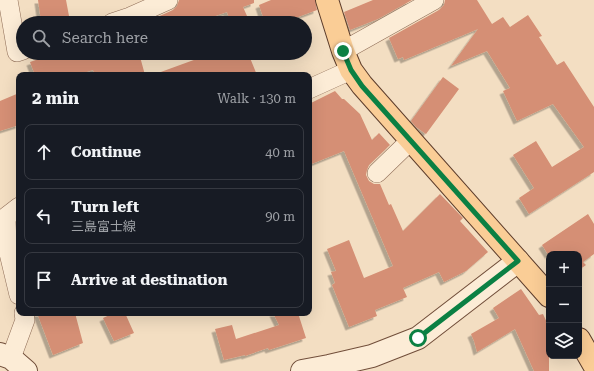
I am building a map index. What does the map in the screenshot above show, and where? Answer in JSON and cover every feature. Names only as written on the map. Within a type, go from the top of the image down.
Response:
[{"type":"main road","points":[[327,0],[347,60],[362,86],[546,293]]},
{"type":"main road","points":[[582,344],[594,365]]},
{"type":"street","points":[[8,0],[16,46]]},
{"type":"street","points":[[134,16],[168,0]]},
{"type":"street","points":[[312,87],[347,60],[434,0]]},
{"type":"street","points":[[377,173],[410,140]]},
{"type":"street","points":[[16,209],[6,217],[7,246],[16,283]]},
{"type":"street","points":[[302,371],[372,356],[418,338],[518,261]]},
{"type":"street","points":[[12,361],[25,320],[24,316]]},
{"type":"building","points":[[38,0],[66,0],[69,16],[40,16]]},
{"type":"building","points":[[179,0],[254,0],[254,3],[243,7],[247,16],[228,16],[227,12],[215,16],[160,16],[173,10],[177,6]]},
{"type":"building","points":[[271,0],[315,0],[317,10],[301,16],[263,16],[259,5]]},
{"type":"building","points":[[373,0],[412,0],[378,19],[350,30],[344,12]]},
{"type":"building","points":[[445,0],[477,0],[492,24],[503,17],[510,27],[528,15],[542,36],[539,37],[557,65],[564,61],[594,107],[594,172],[529,214],[519,198],[534,188],[513,155],[536,141],[552,167],[584,147],[553,104],[517,121],[503,91],[510,88],[487,51],[451,66],[478,29],[404,60],[403,57],[398,59],[389,38],[439,10],[444,5]]},
{"type":"building","points":[[36,60],[141,60],[144,72],[94,72],[93,70],[87,72],[34,72],[30,62]]},
{"type":"building","points":[[194,60],[251,60],[256,72],[161,72]]},
{"type":"building","points":[[443,77],[459,89],[426,134],[416,127],[411,121]]},
{"type":"building","points":[[335,91],[360,114],[372,140],[379,133],[390,145],[369,165],[366,175],[369,181],[374,184],[380,184],[403,231],[440,194],[463,218],[460,221],[488,252],[466,271],[444,282],[439,272],[403,288],[407,297],[375,310],[377,316],[349,327],[332,285],[335,283],[331,272],[336,271],[327,249],[349,240],[364,278],[393,266],[344,151],[312,164],[312,102]]},
{"type":"building","points":[[16,94],[16,126],[0,131],[0,101]]},
{"type":"building","points":[[588,214],[594,224],[594,254],[583,262],[586,265],[582,268],[582,251],[546,251],[542,245]]},
{"type":"building","points":[[521,289],[539,315],[543,314],[546,320],[546,359],[549,359],[549,371],[534,371],[515,329],[477,352],[471,334],[499,318],[493,308]]},
{"type":"building","points":[[38,316],[76,316],[83,343],[53,355]]},
{"type":"building","points":[[107,316],[126,316],[134,333],[114,341],[103,318]]},
{"type":"building","points":[[274,316],[299,316],[306,338],[269,350],[268,348],[245,356],[224,360],[215,329],[232,325],[236,339],[279,325]]},
{"type":"route","points":[[343,51],[351,70],[362,86],[518,261],[418,338]]}]
